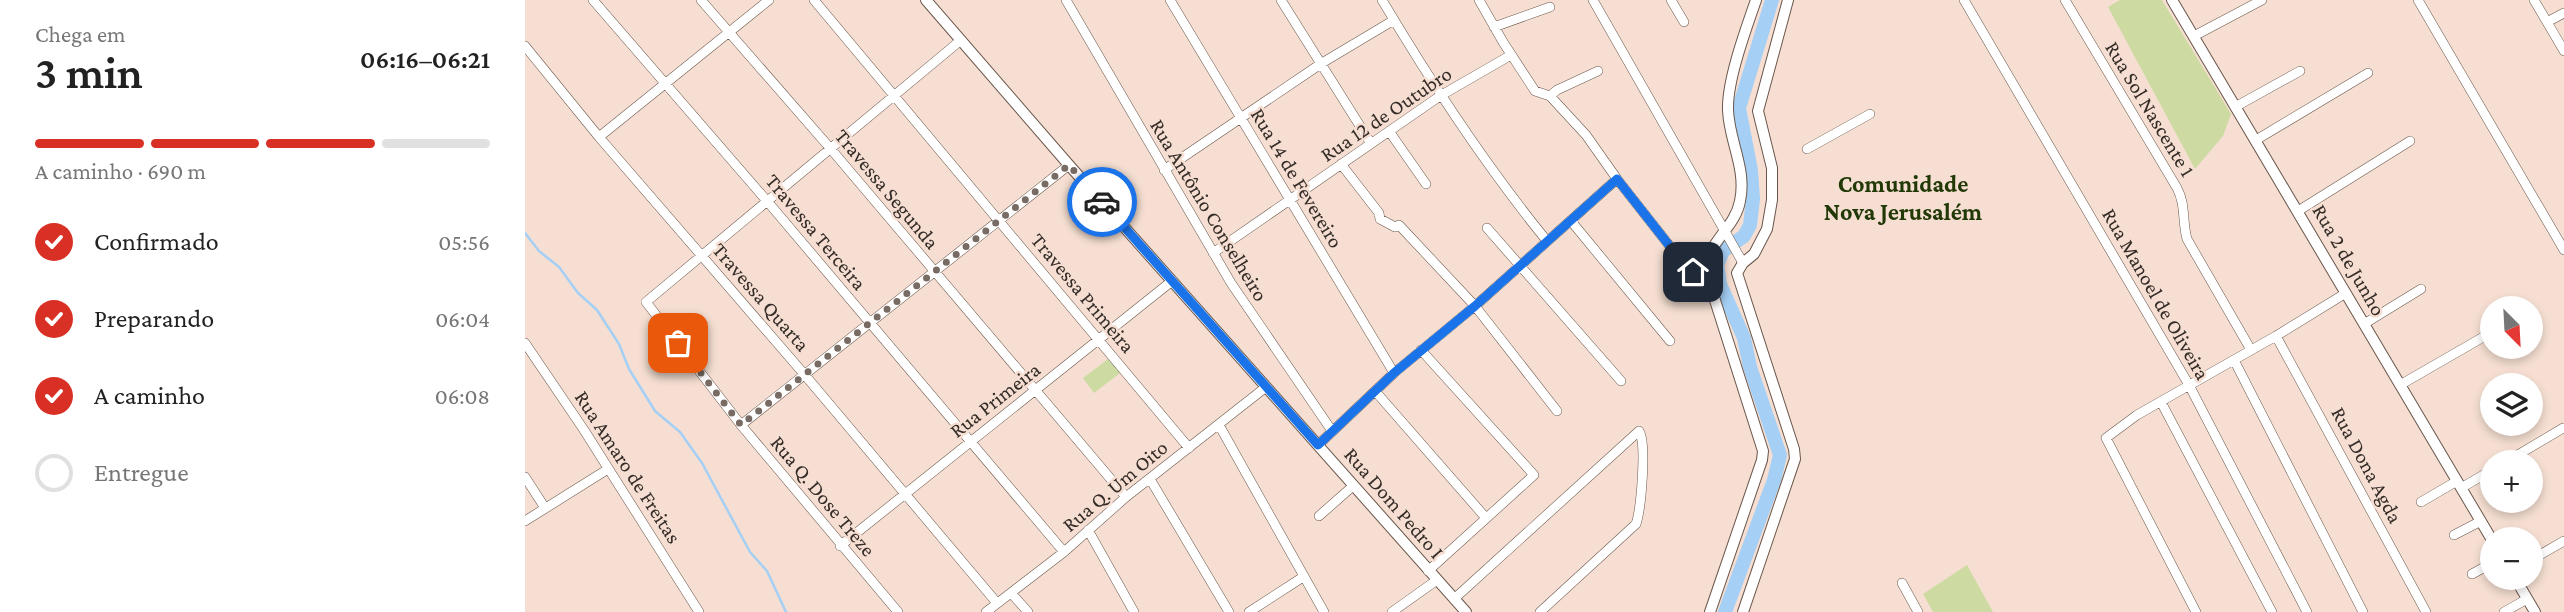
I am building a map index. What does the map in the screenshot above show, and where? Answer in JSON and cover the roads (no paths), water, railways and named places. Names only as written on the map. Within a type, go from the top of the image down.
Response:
[{"type":"street","name":"Travessa Terceira","points":[[593,0],[1064,552]]},
{"type":"street","name":"Travessa Segunda","points":[[701,0],[1126,497]]},
{"type":"street","points":[[599,137],[769,0]]},
{"type":"street","name":"Travessa Primeira","points":[[814,0],[1189,448]]},
{"type":"street","name":"Rua Antônio Conselheiro","points":[[1066,0],[1213,253],[1265,337],[1332,432]]},
{"type":"street","name":"Rua 14 de Fevereiro","points":[[1170,0],[1394,373]]},
{"type":"street","points":[[1281,0],[1370,142]]},
{"type":"street","points":[[1382,0],[1440,96],[1500,183],[1546,241]]},
{"type":"street","points":[[1479,0],[1535,91],[1550,96],[1586,135],[1687,268],[1693,272],[1706,272]]},
{"type":"street","points":[[1593,0],[1743,262]]},
{"type":"street","points":[[1671,0],[1684,22]]},
{"type":"street","points":[[1710,612],[1763,451],[1706,272],[1706,259],[1714,243],[1727,234],[1737,212],[1742,186],[1728,111],[1729,88],[1756,0]]},
{"type":"street","points":[[1742,612],[1795,459],[1737,273],[1743,263],[1754,254],[1767,229],[1772,200],[1772,168],[1758,111],[1788,0]]},
{"type":"street","name":"Rua Manoel de Oliveira","points":[[1964,0],[2189,385],[2307,612]]},
{"type":"street","name":"Rua Sol Nascente 1","points":[[2065,0],[2177,188],[2184,204],[2184,229],[2187,239],[2251,350]]},
{"type":"street","name":"Rua 2 de Junho","points":[[2172,0],[2484,527]]},
{"type":"street","points":[[2194,36],[2262,0]]},
{"type":"street","points":[[2418,0],[2564,250]]},
{"type":"street","points":[[2534,0],[2564,51]]},
{"type":"street","name":"Rua Dom Pedro I","points":[[928,1],[1069,165],[1466,612]]},
{"type":"street","points":[[1494,27],[1551,7]]},
{"type":"street","points":[[2547,23],[2564,13]]},
{"type":"street","points":[[1164,170],[1322,63],[1394,20]]},
{"type":"street","points":[[702,255],[961,40]]},
{"type":"street","name":"Travessa Quarta","points":[[525,46],[599,137],[997,603]]},
{"type":"street","name":"Rua 12 de Outubro","points":[[1213,253],[1370,142],[1440,96],[1511,55]]},
{"type":"street","points":[[1550,96],[1598,71]]},
{"type":"street","points":[[2235,107],[2300,71]]},
{"type":"street","points":[[2256,140],[2368,73]]},
{"type":"street","points":[[1807,149],[1870,114]]},
{"type":"street","points":[[1389,131],[1426,184]]},
{"type":"street","points":[[2298,211],[2410,141]]},
{"type":"street","points":[[1341,164],[1379,213],[1380,219],[1387,225],[1399,225],[1475,306],[1557,411]]},
{"type":"street","points":[[741,425],[1069,165]]},
{"type":"street","points":[[1318,445],[1394,373],[1475,306],[1617,179]]},
{"type":"street","points":[[1570,220],[1670,341]]},
{"type":"street","points":[[1487,228],[1621,382]]},
{"type":"street","name":"Rua Q. Dose Treze","points":[[702,255],[646,302],[741,425],[898,612]]},
{"type":"street","name":"Rua Primeira","points":[[840,546],[1172,281]]},
{"type":"street","points":[[2364,324],[2421,289]]},
{"type":"street","points":[[2196,612],[2106,440],[2107,436],[2137,415],[2346,293]]},
{"type":"street","name":"Rua Dona Agda","points":[[2276,336],[2425,612]]},
{"type":"street","points":[[2400,385],[2480,339]]},
{"type":"street","name":"Rua Amaro de Freitas","points":[[525,343],[699,612]]},
{"type":"street","points":[[1392,612],[1432,575],[1486,518],[1534,475],[1421,350]]},
{"type":"street","points":[[2234,360],[2363,612]]},
{"type":"street","name":"Rua Q. Um Oito","points":[[986,612],[1266,387]]},
{"type":"street","points":[[1375,391],[1486,518]]},
{"type":"street","points":[[2161,402],[2272,612]]},
{"type":"street","points":[[1219,425],[1324,612]]},
{"type":"street","points":[[2526,450],[2563,428]]},
{"type":"street","points":[[1454,599],[1637,431],[1640,432],[1644,443],[1637,520],[1633,527],[1541,612]]},
{"type":"street","points":[[525,521],[608,469]]},
{"type":"street","points":[[2421,502],[2480,475]]},
{"type":"street","points":[[525,477],[545,508]]},
{"type":"street","points":[[1150,479],[1229,612]]},
{"type":"street","points":[[1319,516],[1353,485]]},
{"type":"street","points":[[2454,535],[2481,522]]},
{"type":"street","points":[[1088,530],[1134,612]]},
{"type":"street","points":[[2543,553],[2564,541]]},
{"type":"street","points":[[2472,574],[2480,570]]},
{"type":"street","points":[[1249,612],[1303,577]]},
{"type":"street","points":[[1902,583],[1918,612]]},
{"type":"street","points":[[2522,590],[2535,612]]},
{"type":"street","points":[[1011,593],[1028,612]]},
{"type":"street","points":[[2504,612],[2527,599]]},
{"type":"waterway","points":[[1725,612],[1774,480],[1780,455],[1750,367],[1744,338],[1720,284],[1717,265],[1723,251],[1744,236],[1750,225],[1753,199],[1751,170],[1739,108],[1772,0]]},
{"type":"waterway","points":[[525,233],[539,251],[559,267],[578,293],[597,310],[619,344],[629,369],[655,411],[680,432],[702,463],[750,552],[767,571],[786,612]]},
{"type":"district","name":"Comunidade Nova Jerusalém","points":[[1903,198]]}]
